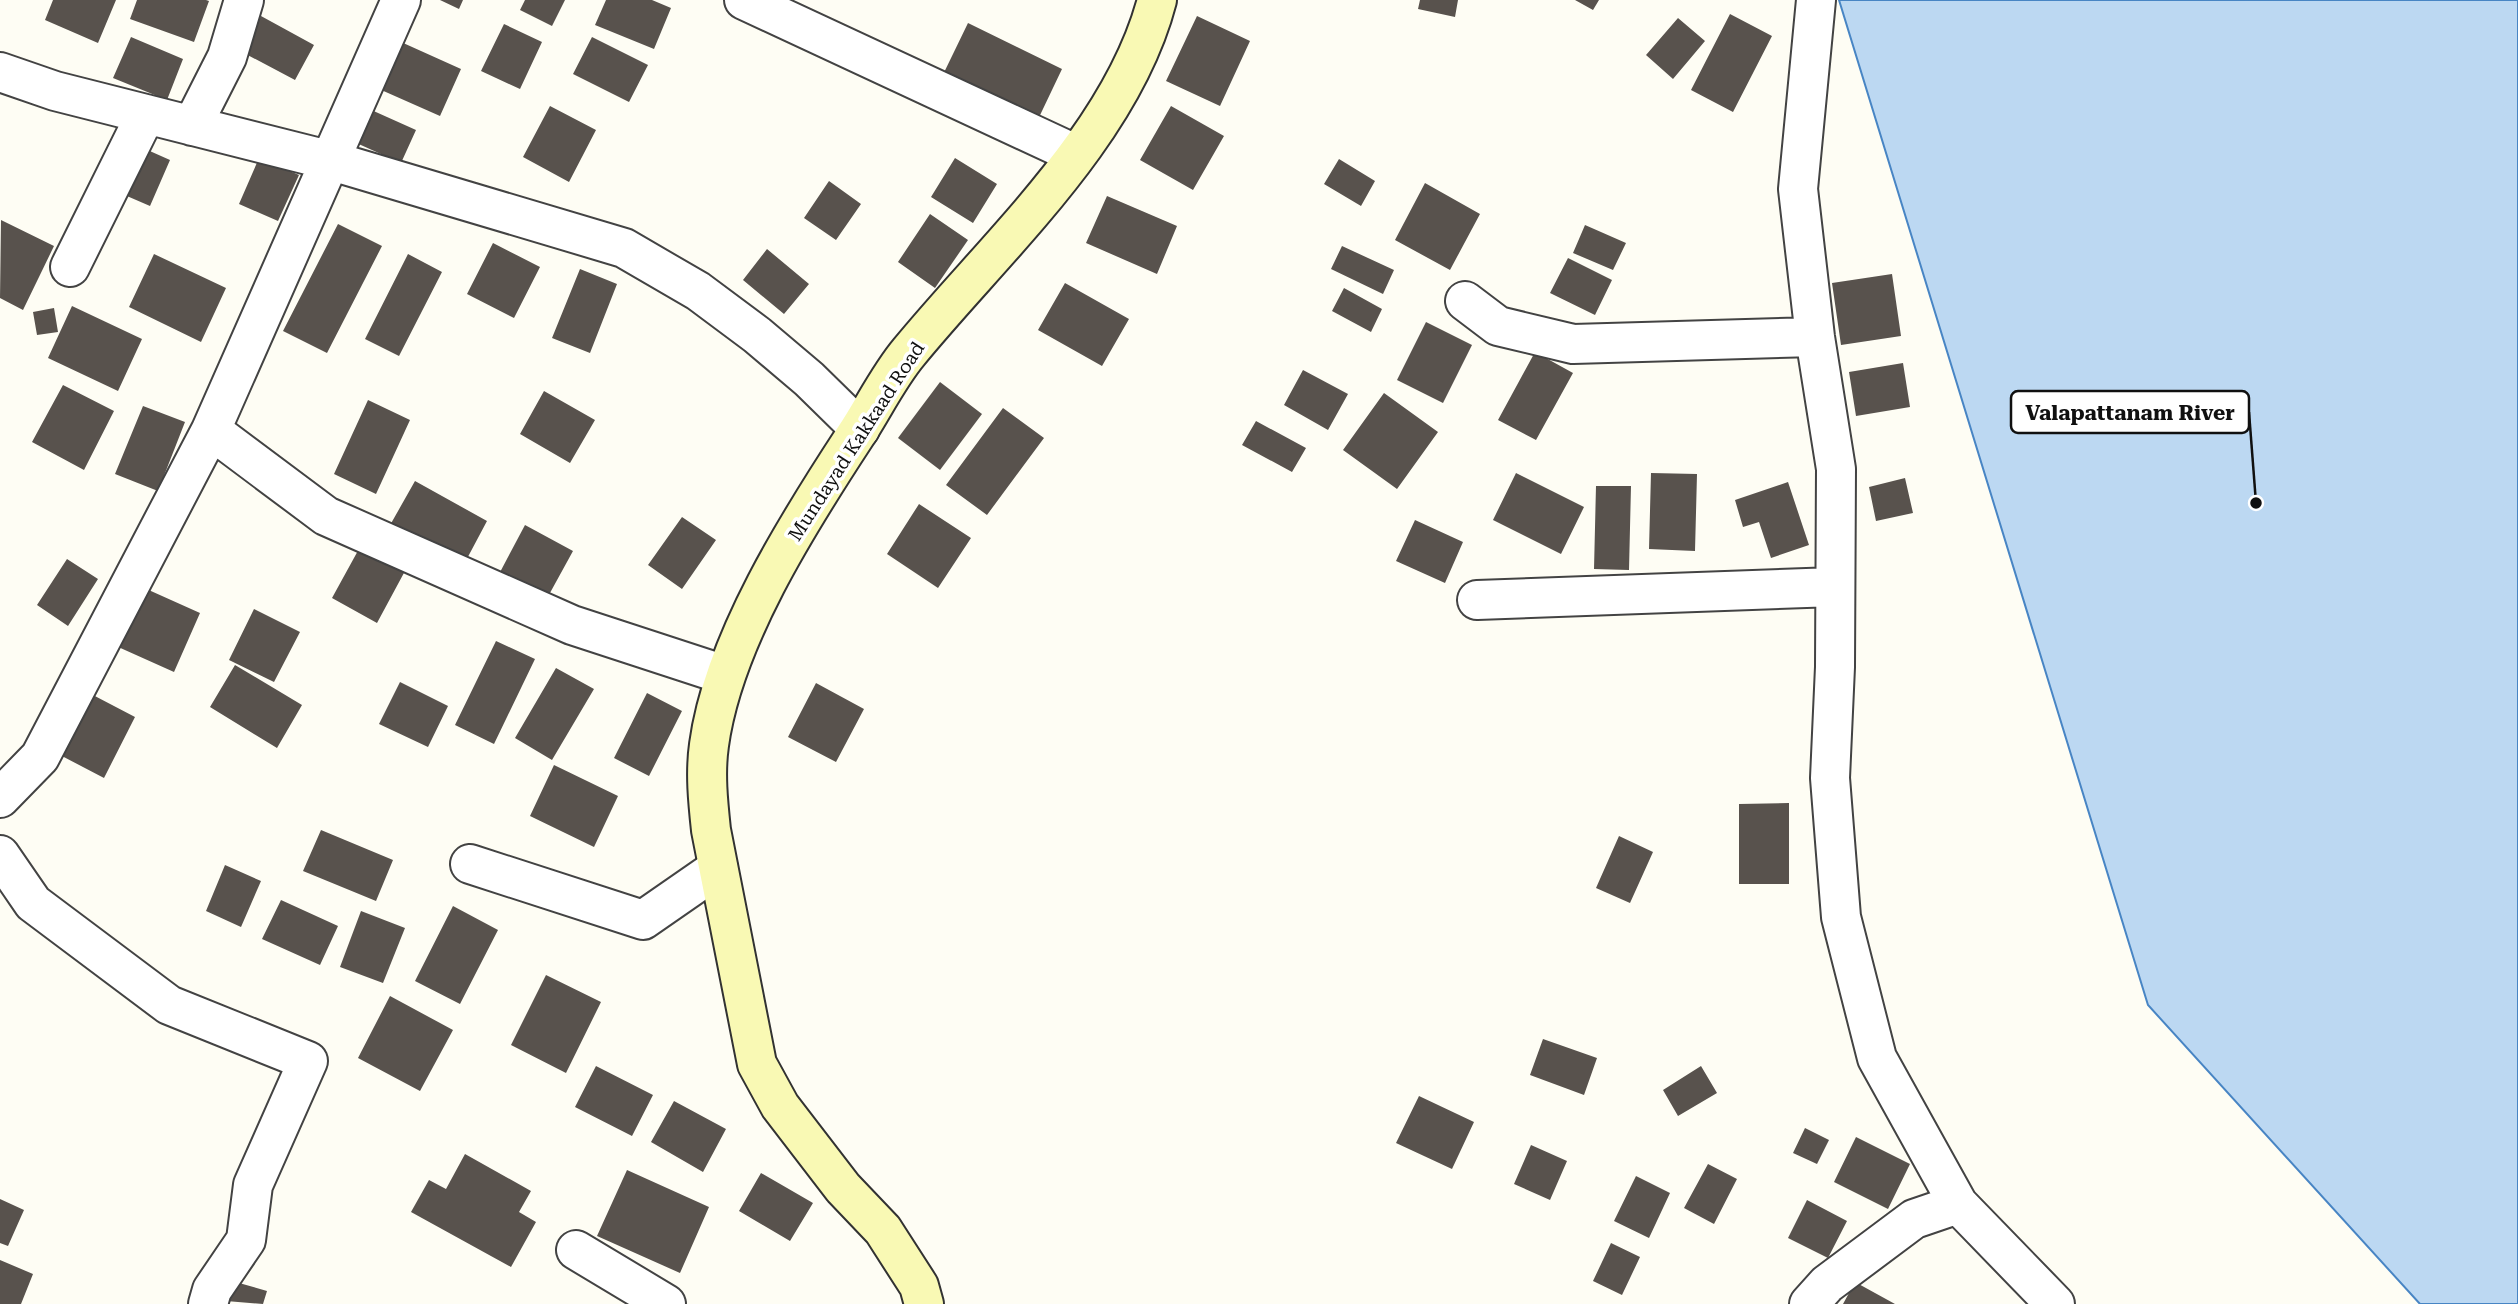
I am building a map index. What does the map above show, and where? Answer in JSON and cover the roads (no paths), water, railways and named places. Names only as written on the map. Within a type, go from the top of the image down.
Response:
[{"type":"main road","name":"Mundayad Kakkaad Road","points":[[924,1304],[919,1286],[883,1230],[842,1188],[780,1106],[757,1064],[711,830],[707,780],[709,745],[725,674],[809,506],[908,354],[985,268],[1116,100],[1157,0]]},
{"type":"street","points":[[192,126],[227,57],[244,0]]},
{"type":"street","points":[[0,798],[40,757],[211,430],[401,0]]},
{"type":"street","points":[[744,0],[1075,154]]},
{"type":"street","points":[[1816,0],[1798,189],[1815,337],[1836,468],[1830,778],[1841,918],[1877,1058],[1958,1204],[2055,1304]]},
{"type":"street","points":[[0,72],[55,92],[332,161],[624,248],[698,291],[757,335],[809,379],[860,429]]},
{"type":"street","points":[[70,267],[146,114]]},
{"type":"street","points":[[1465,301],[1498,326],[1573,344],[1815,337]]},
{"type":"street","points":[[211,430],[326,516],[572,625],[725,674]]},
{"type":"street","points":[[1477,600],[1835,587]]},
{"type":"street","points":[[0,855],[33,904],[169,1005],[308,1060],[253,1185],[246,1240],[212,1290],[208,1304]]},
{"type":"street","points":[[470,864],[643,920],[718,868]]},
{"type":"street","points":[[1809,1304],[1827,1284],[1914,1219],[1958,1204]]},
{"type":"street","points":[[576,1250],[666,1304]]},
{"type":"water","points":[[1839,0],[2518,0],[2518,1304],[2420,1304],[2148,1005]]},
{"type":"place","name":"Valapattanam River","points":[[2256,503]]}]
